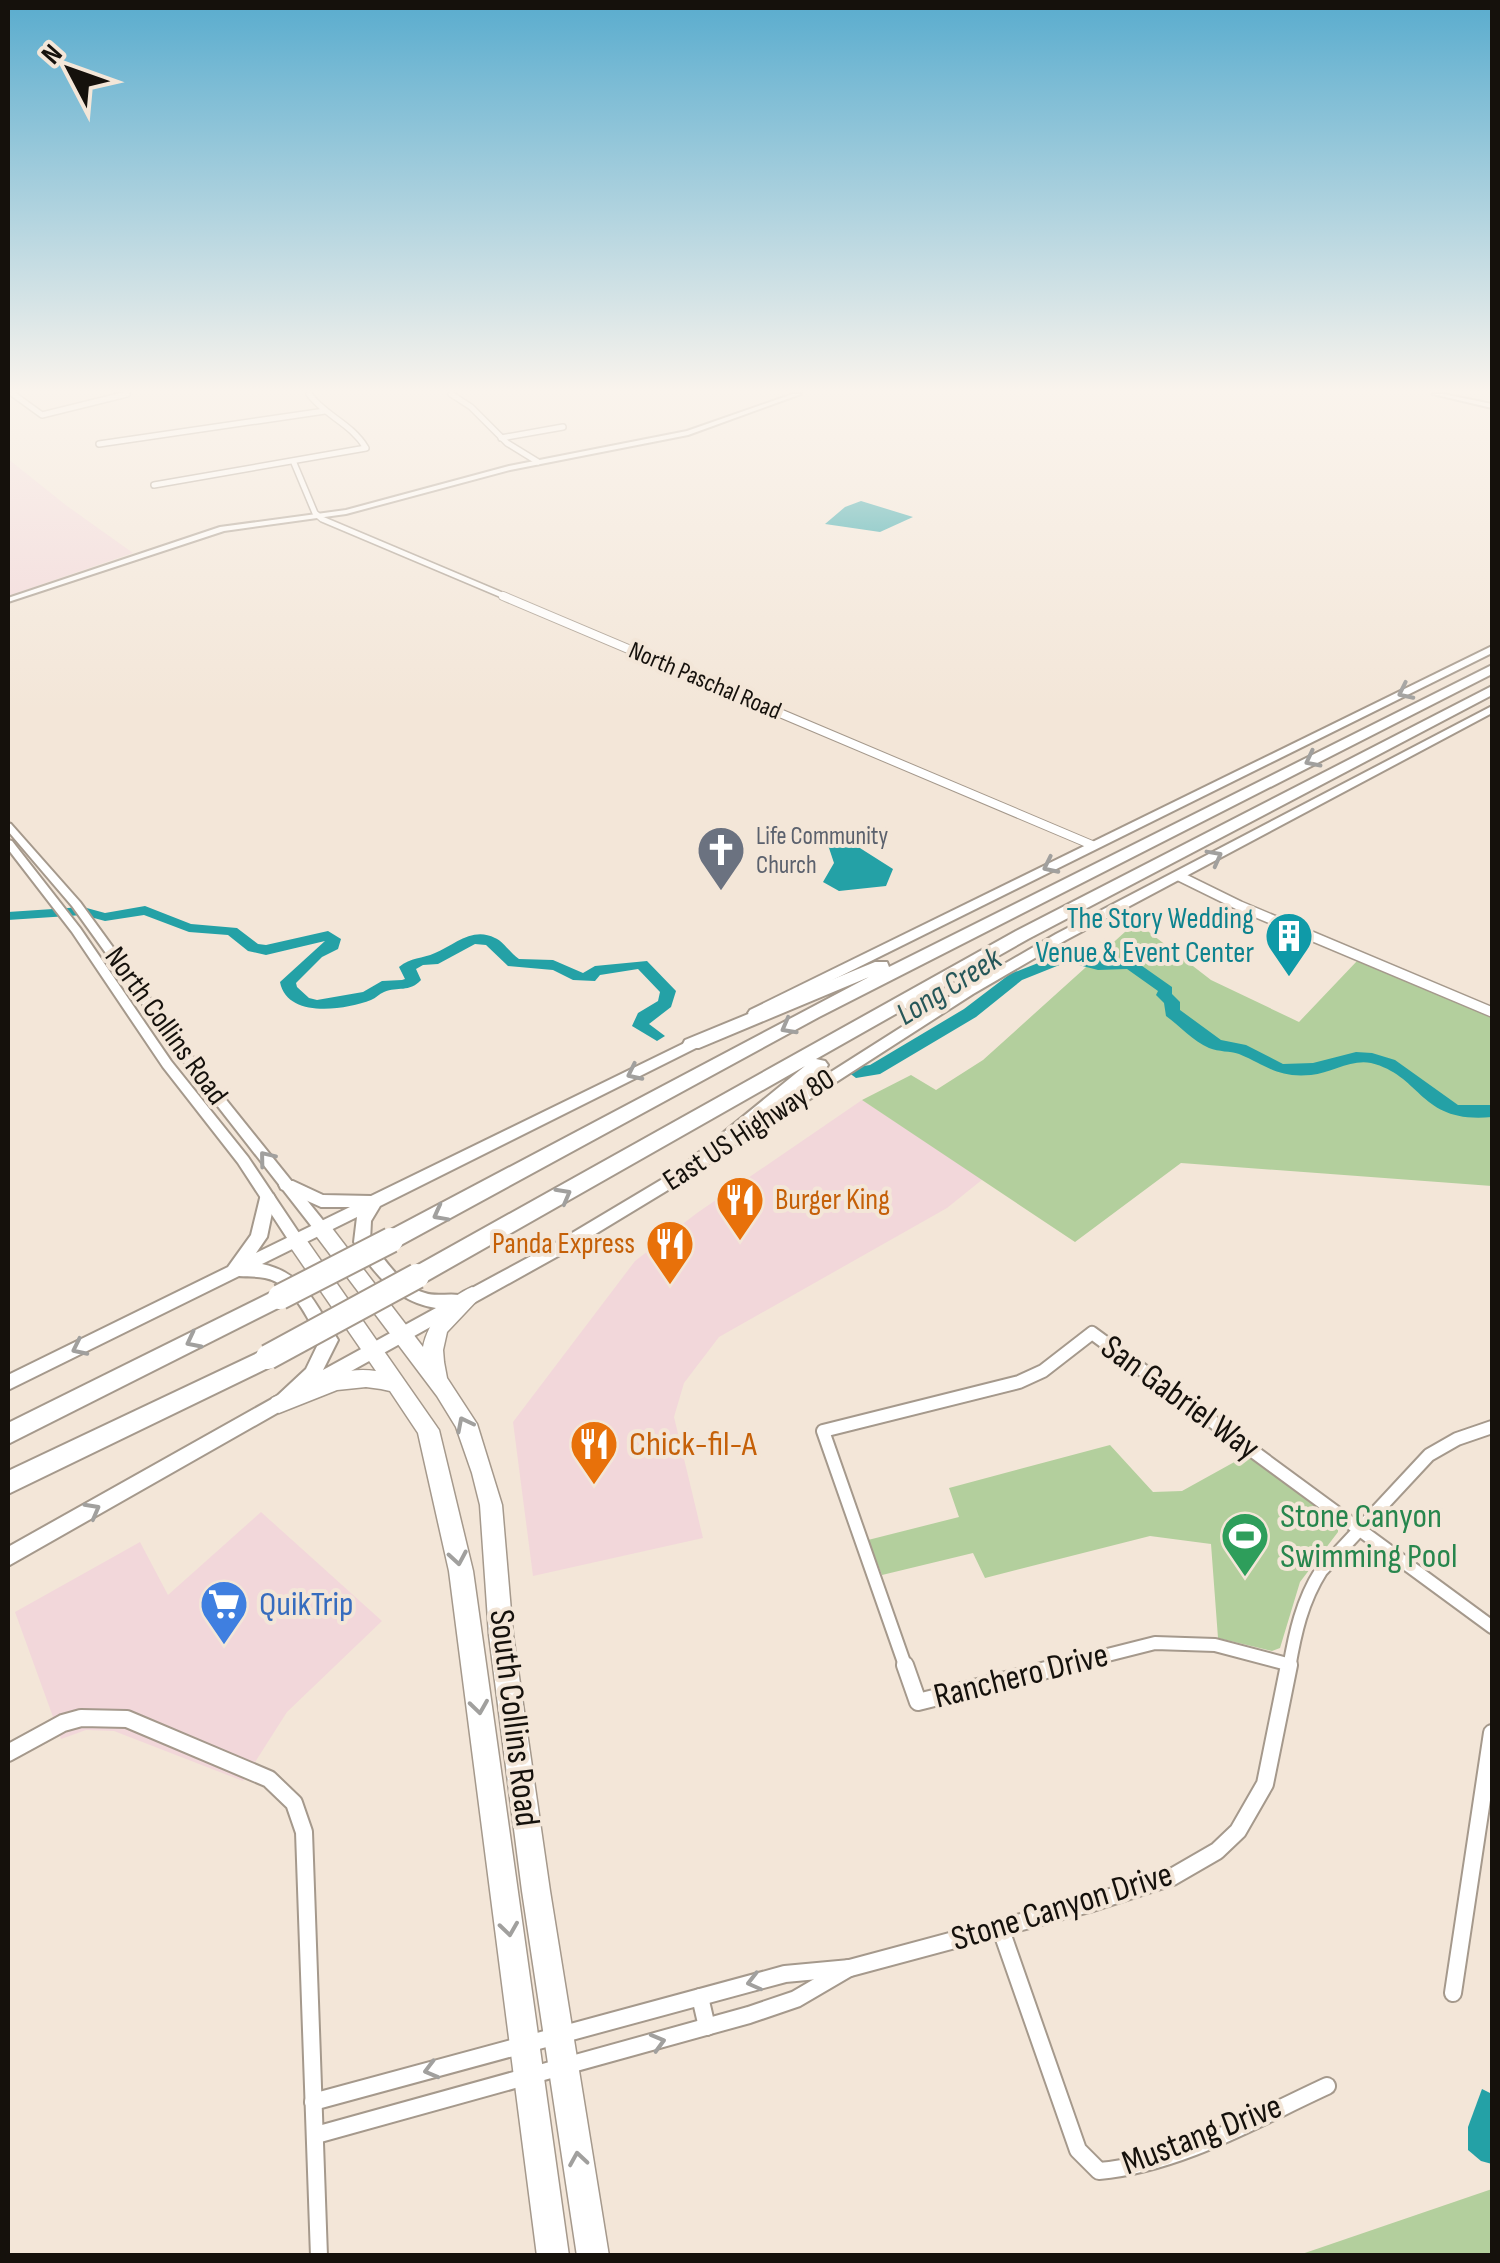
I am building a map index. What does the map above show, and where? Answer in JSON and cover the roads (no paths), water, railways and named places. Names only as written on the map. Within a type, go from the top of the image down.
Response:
[{"type":"highway","points":[[8,1434],[391,1240],[814,1013],[1492,669]]},
{"type":"highway","points":[[8,1483],[268,1357],[1022,935],[1492,690]]},
{"type":"highway","points":[[692,1044],[953,935],[1000,920]]},
{"type":"highway","points":[[680,1176],[800,1077],[1022,935]]},
{"type":"main road","points":[[8,1383],[1492,650]]},
{"type":"main road","name":"East US Highway 80","points":[[8,1557],[680,1176],[968,991],[1061,936],[1492,708]]},
{"type":"main road","points":[[287,1185],[320,1201],[376,1201]]},
{"type":"main road","points":[[230,1274],[259,1236],[267,1198]]},
{"type":"main road","points":[[376,1201],[363,1220],[362,1242],[401,1290],[418,1300],[440,1302],[472,1295]]},
{"type":"main road","name":"South Collins Road","points":[[320,1228],[466,1424],[492,1505],[501,1635],[594,2256]]},
{"type":"main road","name":"South Collins Road","points":[[296,1240],[428,1430],[447,1499],[470,1641],[552,2256]]},
{"type":"main road","points":[[230,1274],[274,1270],[288,1278],[330,1340],[312,1374],[279,1404]]},
{"type":"main road","points":[[444,1390],[431,1359],[434,1333],[450,1312],[472,1295]]},
{"type":"main road","points":[[279,1404],[337,1378],[375,1376],[397,1386]]},
{"type":"main road","points":[[470,1641],[501,1635]]},
{"type":"street","points":[[311,500],[318,516]]},
{"type":"street","points":[[8,600],[209,532],[318,516],[385,500]]},
{"type":"street","name":"North Paschal Road","points":[[318,516],[1092,846]]},
{"type":"street","name":"North Collins Road","points":[[8,826],[76,904],[320,1228]]},
{"type":"street","name":"North Collins Road","points":[[8,842],[243,1160],[296,1240]]},
{"type":"street","points":[[1179,876],[1240,906],[1492,1012]]},
{"type":"street","points":[[49,894],[60,885]]},
{"type":"street","points":[[138,1022],[156,1014]]},
{"type":"street","name":"San Gabriel Way","points":[[823,1431],[1020,1382],[1043,1371],[1092,1332],[1356,1529]]},
{"type":"street","name":"Stone Canyon Drive","points":[[313,2102],[785,1974],[850,1968],[1000,1927],[1172,1876],[1217,1851],[1238,1831],[1265,1784],[1276,1743],[1287,1664],[1309,1590],[1356,1529],[1429,1455],[1492,1427]]},
{"type":"street","name":"Ranchero Drive","points":[[823,1431],[918,1702],[1155,1643],[1215,1645],[1287,1664]]},
{"type":"street","points":[[1356,1529],[1492,1626]]},
{"type":"street","points":[[8,1753],[63,1723],[81,1718],[128,1720],[269,1778],[294,1803],[304,1832],[320,2256]]},
{"type":"street","points":[[1453,1993],[1492,1732]]},
{"type":"street","name":"Mustang Drive","points":[[1000,1927],[1078,2150],[1099,2170],[1113,2172],[1170,2153],[1328,2086]]},
{"type":"street","name":"Stone Canyon Drive","points":[[316,2135],[706,2028],[796,1999],[850,1968]]},
{"type":"street","points":[[700,1997],[706,2028]]},
{"type":"water","points":[[861,501],[913,517],[880,532],[825,524],[845,507]]},
{"type":"water","points":[[824,832],[852,843],[893,869],[886,886],[839,891],[823,882],[834,863],[829,848],[816,837]]},
{"type":"water","points":[[1482,2089],[1492,2094],[1492,2164],[1468,2150],[1468,2127]]},
{"type":"waterway","name":"Long Creek","points":[[8,916],[83,911],[105,917],[145,910],[189,928],[232,931],[253,948],[266,950],[328,936],[333,939],[333,946],[317,954],[288,982],[289,989],[304,1002],[317,1005],[368,996],[382,986],[406,985],[413,980],[407,967],[421,960],[433,961],[473,939],[491,941],[513,962],[553,965],[583,978],[589,978],[595,971],[642,964],[668,991],[665,1003],[644,1017],[640,1026],[657,1036]]},
{"type":"waterway","name":"Long Creek","points":[[856,1072],[874,1070],[970,1013],[1016,977],[1066,957],[1098,965],[1130,964],[1166,990],[1164,995],[1172,1002],[1172,1012],[1204,1037],[1244,1050],[1276,1067],[1313,1069],[1356,1057],[1372,1058],[1403,1072],[1454,1110],[1492,1111]]},
{"type":"place","name":"Life Community Church","points":[[721,892]]},
{"type":"place","name":"The Story Wedding Venue & Event Center","points":[[1289,978]]},
{"type":"place","name":"Burger King","points":[[740,1242]]},
{"type":"place","name":"Panda Express","points":[[670,1286]]},
{"type":"place","name":"Chick-fil-A","points":[[594,1486]]},
{"type":"place","name":"Stone Canyon Swimming Pool","points":[[1245,1578]]},
{"type":"place","name":"QuikTrip","points":[[224,1646]]}]
